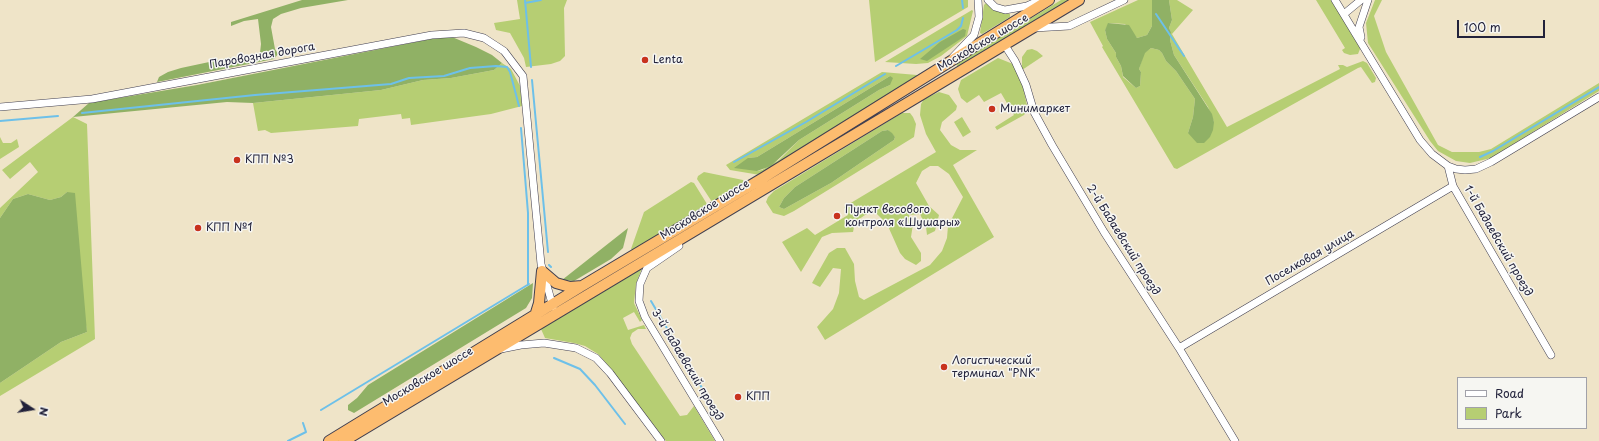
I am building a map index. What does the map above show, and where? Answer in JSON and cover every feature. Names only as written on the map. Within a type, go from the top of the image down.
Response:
[{"type":"highway","name":"Московское шоссе","points":[[329,441],[582,286],[763,178],[1049,0]]},
{"type":"highway","name":"Московское шоссе","points":[[344,441],[497,351],[809,161],[1079,0]]},
{"type":"highway","points":[[542,271],[556,283],[570,287],[582,286]]},
{"type":"highway","points":[[535,316],[539,303],[542,271]]},
{"type":"street","points":[[951,61],[954,55],[974,35],[979,16],[978,0]]},
{"type":"street","points":[[988,0],[995,6],[1005,10],[1020,8],[1040,0]]},
{"type":"street","points":[[1032,28],[1069,26],[1124,0]]},
{"type":"street","points":[[1336,0],[1362,41],[1420,140],[1432,154],[1448,166],[1465,170],[1476,169],[1491,162],[1599,97]]},
{"type":"street","points":[[1344,14],[1361,0]]},
{"type":"street","points":[[1362,41],[1359,28],[1368,0]]},
{"type":"street","name":"Паровозная дорога","points":[[0,107],[92,99],[415,38],[452,33],[464,33],[484,38],[500,47],[523,76],[542,271],[552,305],[557,314]]},
{"type":"street","name":"2-й Бадаевский проезд","points":[[1004,44],[1015,61],[1026,85],[1034,112],[1052,145],[1104,232],[1179,348],[1235,441]]},
{"type":"street","name":"1-й Бадаевский проезд","points":[[1448,166],[1453,186],[1551,355]]},
{"type":"street","name":"Поселковая улица","points":[[1179,348],[1453,186]]},
{"type":"street","name":"3-й Бадаевский проезд","points":[[698,230],[647,268],[640,284],[639,301],[645,316],[720,441]]},
{"type":"street","points":[[497,351],[536,342],[576,348],[600,362],[661,441]]},
{"type":"green space","points":[[302,0],[348,0],[301,8],[281,14],[273,19],[271,27],[275,49],[278,54],[274,59],[157,82],[159,77],[168,72],[181,68],[228,58],[252,56],[260,53],[261,44],[258,19],[244,21],[231,26],[231,22]]},
{"type":"green space","points":[[517,0],[567,0],[564,8],[565,56],[560,61],[551,64],[526,67],[524,58],[510,33],[496,30],[494,23],[520,19]]},
{"type":"green space","points":[[869,0],[968,0],[968,7],[875,62]]},
{"type":"green space","points":[[1061,0],[1070,0],[958,67],[956,64]]},
{"type":"green space","points":[[1138,0],[1152,0],[1152,26],[1147,35],[1137,38],[1125,24],[1109,23],[1105,30],[1107,39],[1116,53],[1123,77],[1136,88],[1140,86],[1141,72],[1139,69],[1144,53],[1151,48],[1159,50],[1162,53],[1166,61],[1176,71],[1195,99],[1193,117],[1188,133],[1214,122],[1208,107],[1174,55],[1170,40],[1171,32],[1169,28],[1172,20],[1169,0],[1177,0],[1193,10],[1172,34],[1227,127],[1340,69],[1338,65],[1347,67],[1363,61],[1367,63],[1376,78],[1375,82],[1372,83],[1361,67],[1358,68],[1177,169],[1174,168],[1102,47],[1103,46],[1090,22]]},
{"type":"green space","points":[[1152,0],[1169,0],[1172,20],[1169,28],[1171,32],[1170,40],[1174,55],[1212,114],[1214,122],[1213,130],[1210,137],[1204,143],[1197,143],[1188,133],[1193,117],[1195,99],[1176,71],[1166,61],[1162,53],[1159,50],[1151,48],[1145,53],[1139,69],[1141,72],[1140,86],[1136,88],[1123,76],[1116,53],[1107,39],[1105,30],[1108,23],[1129,25],[1137,38],[1147,35],[1152,26]]},
{"type":"green space","points":[[1316,0],[1332,0],[1360,43],[1358,54],[1350,55],[1344,53],[1342,50],[1345,48]]},
{"type":"green space","points":[[1375,0],[1382,0],[1374,16],[1386,52],[1438,145],[1452,152],[1479,152],[1491,149],[1599,83],[1599,91],[1491,158],[1470,163],[1456,161],[1438,151],[1430,141],[1368,43],[1366,23]]},
{"type":"green space","points":[[986,3],[1004,13],[1010,14],[1010,17],[982,34],[980,33],[984,5]]},
{"type":"green space","points":[[972,10],[967,36],[941,56],[928,63],[916,64],[885,62]]},
{"type":"green space","points":[[963,29],[966,30],[965,36],[927,61],[920,59],[940,42]]},
{"type":"green space","points":[[452,37],[492,55],[502,63],[494,70],[451,78],[423,80],[381,90],[253,103],[227,102],[73,117],[89,103],[197,85],[431,39]]},
{"type":"green space","points":[[1032,49],[1043,56],[1022,70],[1022,57],[1027,50]]},
{"type":"green space","points":[[998,58],[1013,64],[1023,87],[1028,110],[1024,115],[997,130],[995,127],[1014,115],[1001,93],[984,102],[979,95],[967,103],[961,98],[958,89],[961,80]]},
{"type":"green space","points":[[502,63],[511,69],[520,86],[522,106],[491,114],[411,125],[410,118],[402,119],[401,114],[359,119],[358,126],[271,133],[265,130],[258,131],[253,103],[381,90],[423,80],[451,78],[494,70]]},
{"type":"green space","points":[[882,72],[917,75],[918,77],[760,175],[730,170],[726,165]],"holes":[[[890,76],[890,85],[879,90],[799,140],[779,160],[762,170],[757,171],[748,158],[757,157]]]},
{"type":"green space","points":[[890,76],[893,78],[890,85],[879,90],[799,140],[771,166],[757,171],[734,168],[748,158],[757,157]]},
{"type":"green space","points":[[939,92],[949,95],[957,106],[956,110],[942,122],[940,130],[951,145],[960,150],[977,150],[953,165],[994,237],[825,340],[817,327],[833,309],[839,293],[841,269],[833,268],[820,287],[812,283],[829,253],[837,248],[845,248],[854,264],[855,281],[859,297],[864,300],[930,265],[942,251],[947,238],[948,226],[963,197],[949,174],[938,166],[930,166],[922,171],[916,183],[929,206],[939,215],[935,231],[927,235],[926,227],[920,214],[909,215],[913,224],[911,237],[921,253],[921,261],[916,265],[905,259],[900,253],[887,224],[874,211],[855,222],[853,232],[832,233],[822,237],[801,272],[782,242],[807,228],[815,235],[848,215],[844,207],[936,152],[926,134],[920,115],[921,104],[924,99]]},
{"type":"green space","points":[[902,113],[910,113],[913,117],[916,124],[914,137],[794,211],[784,216],[773,213],[766,202],[768,197],[774,191]],"holes":[[[888,130],[895,137],[894,140],[831,183],[784,209],[779,207],[784,198],[795,187],[882,131]]]},
{"type":"green space","points":[[73,117],[87,124],[95,339],[0,396],[0,383],[61,342],[87,332],[67,192],[61,197],[50,200],[28,194],[13,199],[0,218],[0,208],[38,172],[30,162],[10,179],[2,170]]},
{"type":"green space","points":[[962,117],[971,132],[963,137],[954,122]]},
{"type":"green space","points":[[888,130],[895,137],[894,140],[831,183],[784,209],[779,207],[784,198],[795,187],[882,131]]},
{"type":"green space","points":[[0,137],[3,143],[11,143],[17,139],[19,147],[0,159]]},
{"type":"green space","points":[[704,172],[743,180],[745,183],[717,201],[712,202],[697,179],[698,176]]},
{"type":"green space","points":[[691,182],[694,183],[707,204],[707,209],[633,251],[631,249],[644,212]]},
{"type":"green space","points":[[67,192],[75,193],[87,332],[61,342],[0,383],[0,218],[13,199],[28,194],[50,200],[61,197]]},
{"type":"green space","points":[[628,228],[623,248],[611,259],[574,281],[562,280]]},
{"type":"green space","points":[[642,268],[636,284],[634,303],[642,320],[640,322],[634,312],[623,318],[628,330],[644,325],[646,329],[638,329],[632,333],[630,338],[632,344],[680,416],[687,415],[694,406],[715,441],[666,441],[598,354],[585,346],[545,338],[541,329]]},
{"type":"green space","points":[[533,283],[532,298],[526,308],[354,413],[348,410],[348,405],[357,398],[368,385]]},
{"type":"waterway","points":[[525,0],[531,67]]},
{"type":"waterway","points":[[525,3],[541,0]]},
{"type":"waterway","points":[[962,0],[963,8]]},
{"type":"waterway","points":[[1156,14],[1184,56]]},
{"type":"waterway","points":[[896,66],[957,30],[961,26],[963,18]]},
{"type":"waterway","points":[[82,113],[255,95],[391,84],[409,78],[444,76],[470,68],[496,66],[507,67],[510,72],[519,106]]},
{"type":"waterway","points":[[734,162],[806,122],[885,74]]},
{"type":"waterway","points":[[532,80],[548,252]]},
{"type":"waterway","points":[[1480,157],[1493,151],[1599,87]]},
{"type":"waterway","points":[[0,121],[58,116]]},
{"type":"waterway","points":[[521,128],[528,213],[528,285]]},
{"type":"waterway","points":[[321,410],[529,284]]},
{"type":"waterway","points":[[651,301],[712,405]]},
{"type":"waterway","points":[[554,358],[580,369],[595,385],[625,424]]},
{"type":"waterway","points":[[288,441],[306,432],[303,423]]},
{"type":"place","name":"Lenta","points":[[645,60]]},
{"type":"place","name":"Минимаркет","points":[[992,109]]},
{"type":"place","name":"КПП №3","points":[[237,160]]},
{"type":"place","name":"Пункт весового контроля «Шушары»","points":[[837,216]]},
{"type":"place","name":"КПП №1","points":[[198,228]]},
{"type":"place","name":"Логистический терминал \"PNK\"","points":[[944,367]]},
{"type":"place","name":"КПП","points":[[738,397]]}]
